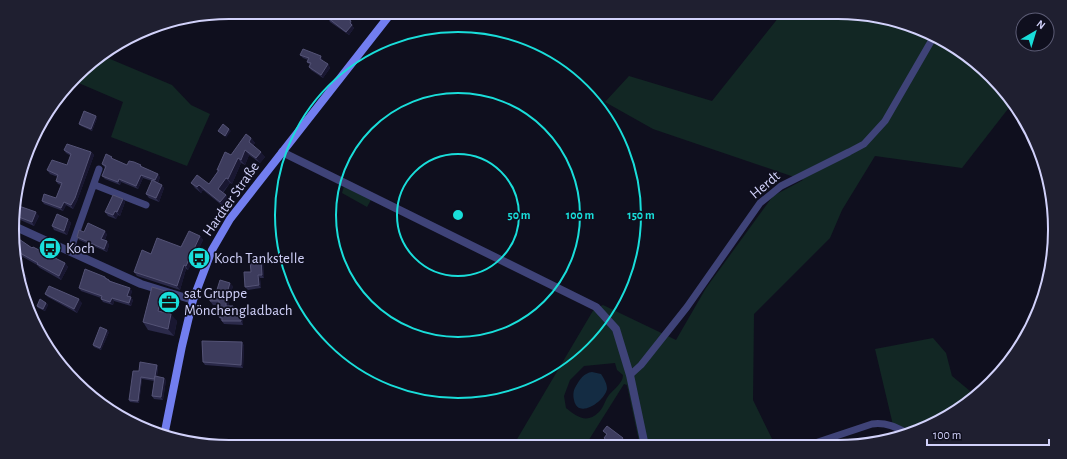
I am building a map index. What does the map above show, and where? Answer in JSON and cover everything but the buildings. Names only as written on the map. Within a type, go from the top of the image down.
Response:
[{"type":"main road","name":"Hardter Straße","points":[[165,430],[193,300],[212,250],[230,219],[386,19]]},
{"type":"street","name":"Herdt","points":[[630,375],[641,365],[687,307],[760,203],[781,186],[864,144],[885,121],[931,41]]},
{"type":"street","points":[[282,152],[596,307],[616,329],[630,375],[644,440]]},
{"type":"street","points":[[70,251],[99,169]]},
{"type":"street","points":[[94,185],[146,205]]},
{"type":"street","points":[[19,228],[141,284],[193,300]]},
{"type":"street","points":[[824,440],[881,422],[893,425],[902,430]]},
{"type":"green space","points":[[777,19],[851,19],[892,26],[918,35],[943,47],[966,62],[976,71],[996,91],[1009,107],[962,168],[875,156],[842,210],[830,238],[754,314],[753,400],[773,440],[639,440],[627,385],[624,384],[589,440],[517,440],[594,309],[603,305],[676,340],[706,288],[773,196],[803,180],[653,129],[605,102],[629,76],[712,101]],"holes":[[[615,363],[617,370],[623,375],[622,381],[609,395],[601,410],[595,416],[590,418],[582,418],[566,408],[564,396],[570,380],[584,366]]]},
{"type":"green space","points":[[107,58],[172,85],[191,105],[210,114],[187,166],[111,137],[123,102],[79,83]]},
{"type":"green space","points":[[344,186],[371,200],[367,207],[342,193]]},
{"type":"green space","points":[[933,338],[946,353],[952,376],[971,392],[943,412],[902,430],[893,425],[875,349]]},
{"type":"water","points":[[592,372],[601,374],[606,383],[607,389],[602,399],[597,403],[586,408],[581,408],[576,406],[573,395],[574,390],[582,377]]},
{"type":"place","name":"Koch","points":[[50,248]]},
{"type":"place","name":"Koch Tankstelle","points":[[199,258]]},
{"type":"place","name":"sat Gruppe Mönchengladbach","points":[[169,302]]}]
